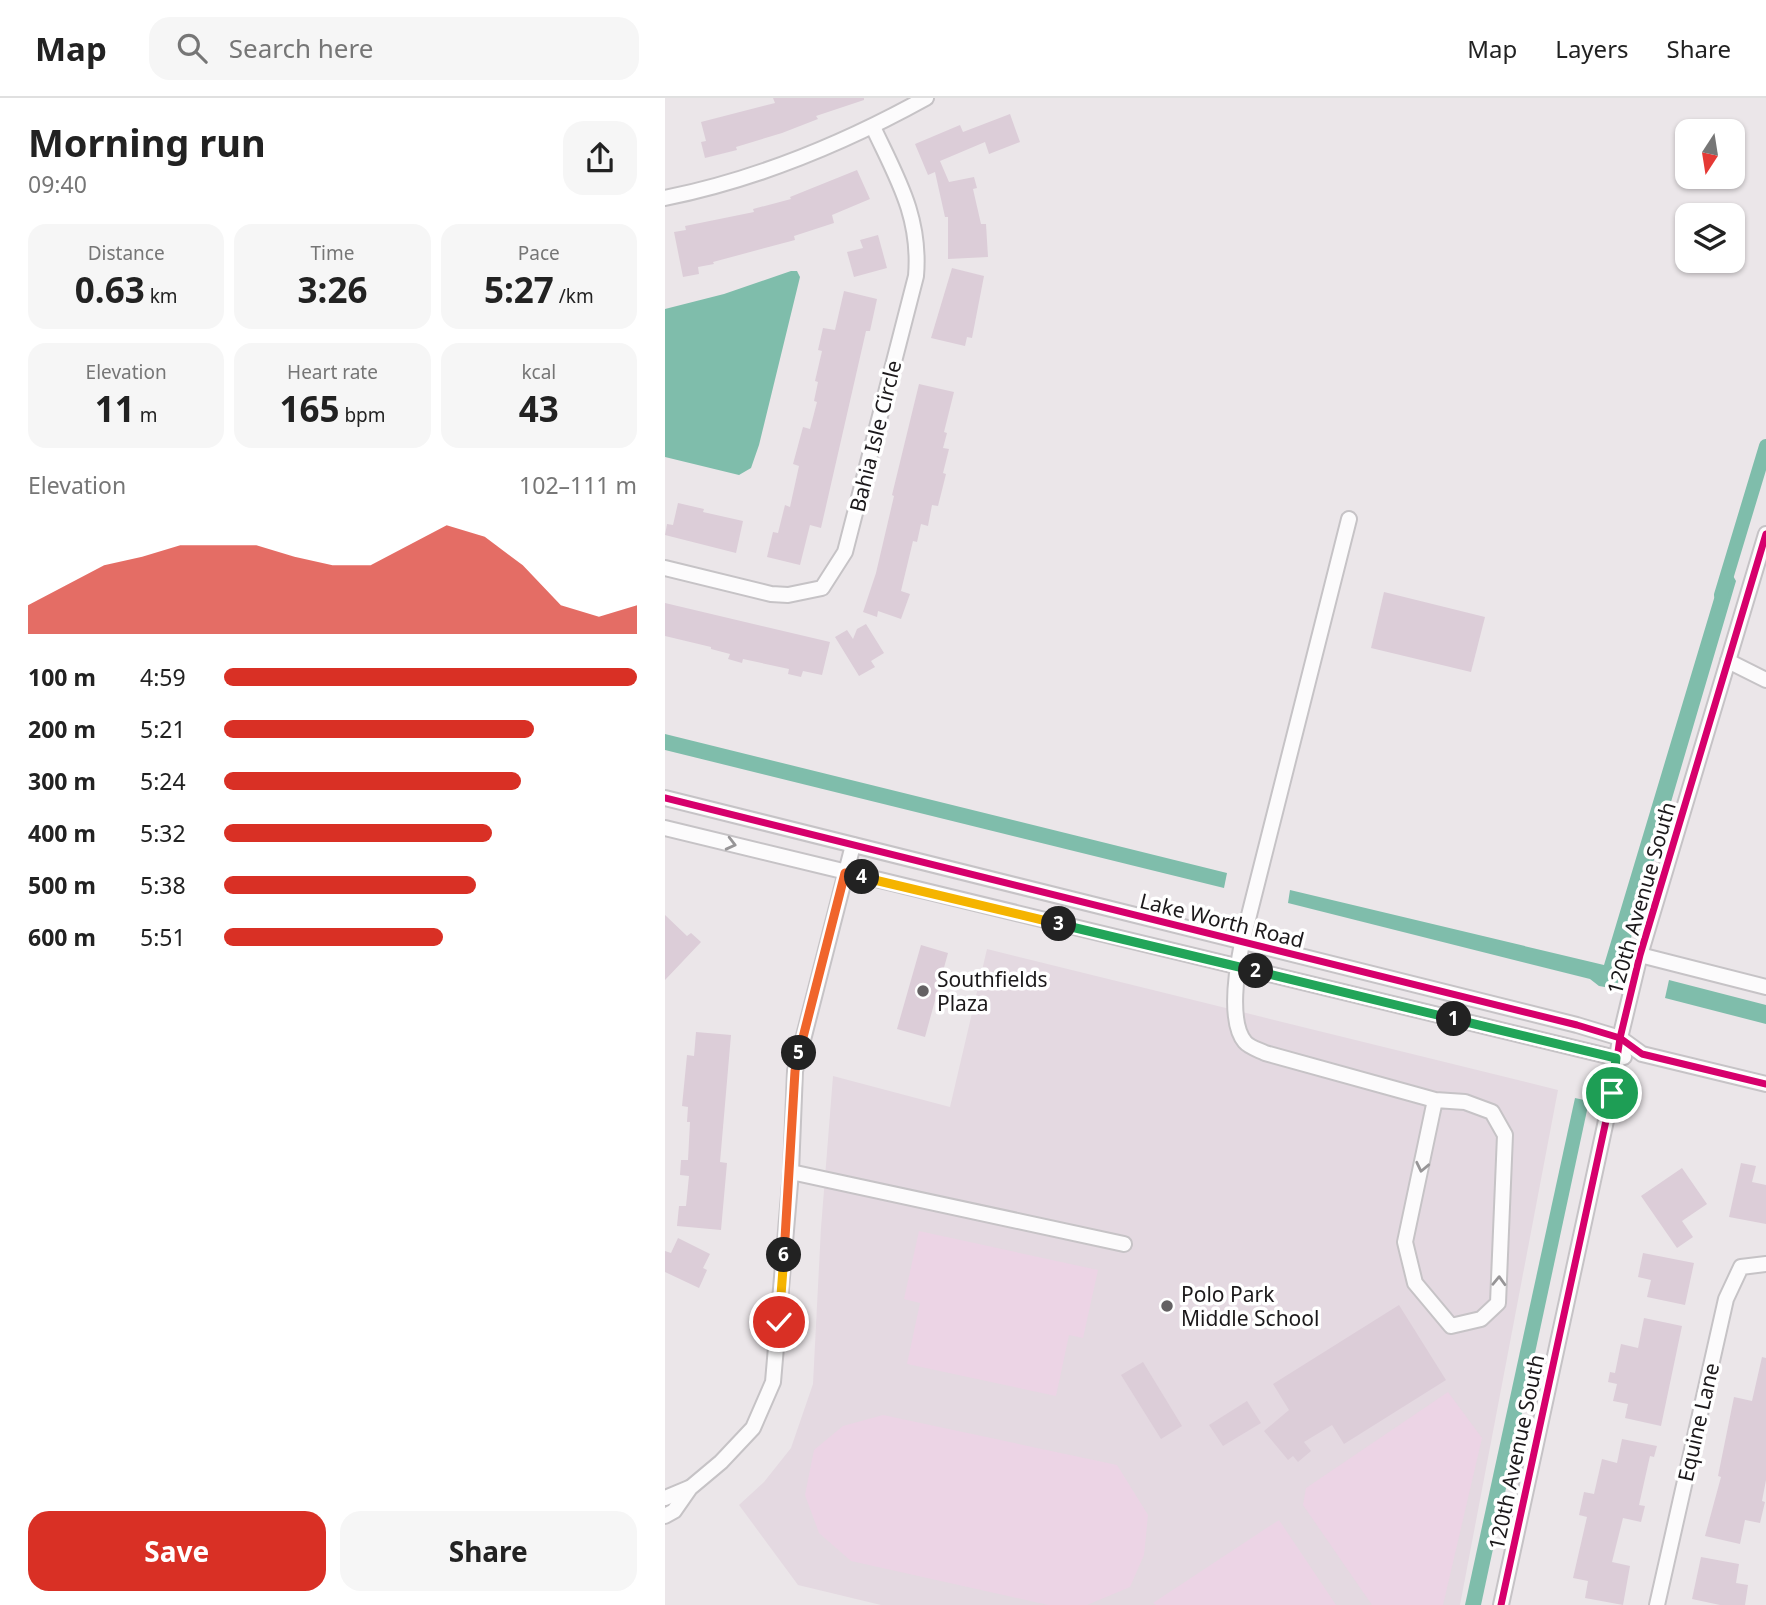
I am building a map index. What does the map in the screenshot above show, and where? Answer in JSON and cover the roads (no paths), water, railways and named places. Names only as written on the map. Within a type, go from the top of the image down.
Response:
[{"type":"street","points":[[665,198],[742,180],[782,167],[873,127],[926,98]]},
{"type":"street","name":"Bahia Isle Circle","points":[[665,568],[771,594],[788,595],[822,588],[845,552],[916,276],[918,256],[912,212],[873,127]]},
{"type":"street","points":[[1349,520],[1242,943],[1237,967],[1235,1020],[1245,1043],[1265,1053],[1435,1100],[1465,1102],[1492,1112],[1505,1135],[1498,1303],[1481,1319],[1451,1326],[1415,1283],[1405,1242],[1435,1100]]},
{"type":"street","name":"120th Avenue South","points":[[1501,1605],[1612,1093],[1620,1038],[1640,955],[1766,534]]},
{"type":"street","points":[[1728,661],[1766,680]]},
{"type":"street","name":"Lake Worth Road","points":[[665,798],[1577,1025],[1620,1038],[1642,1054]]},
{"type":"street","name":"Lake Worth Road","points":[[665,828],[1616,1058],[1642,1054],[1766,1084]]},
{"type":"street","points":[[665,1516],[674,1511],[690,1488],[721,1462],[753,1428],[773,1382],[790,1172],[795,1071],[853,845]]},
{"type":"street","points":[[1640,955],[1766,986]]},
{"type":"street","points":[[790,1172],[1125,1244]]},
{"type":"street","name":"Equine Lane","points":[[1657,1605],[1726,1299],[1741,1267],[1766,1264]]},
{"type":"street","points":[[665,1498],[690,1488]]},
{"type":"waterway","points":[[1721,595],[1766,446]]},
{"type":"place","name":"Southfields Plaza","points":[[923,991]]},
{"type":"place","name":"Polo Park Middle School","points":[[1167,1306]]}]
